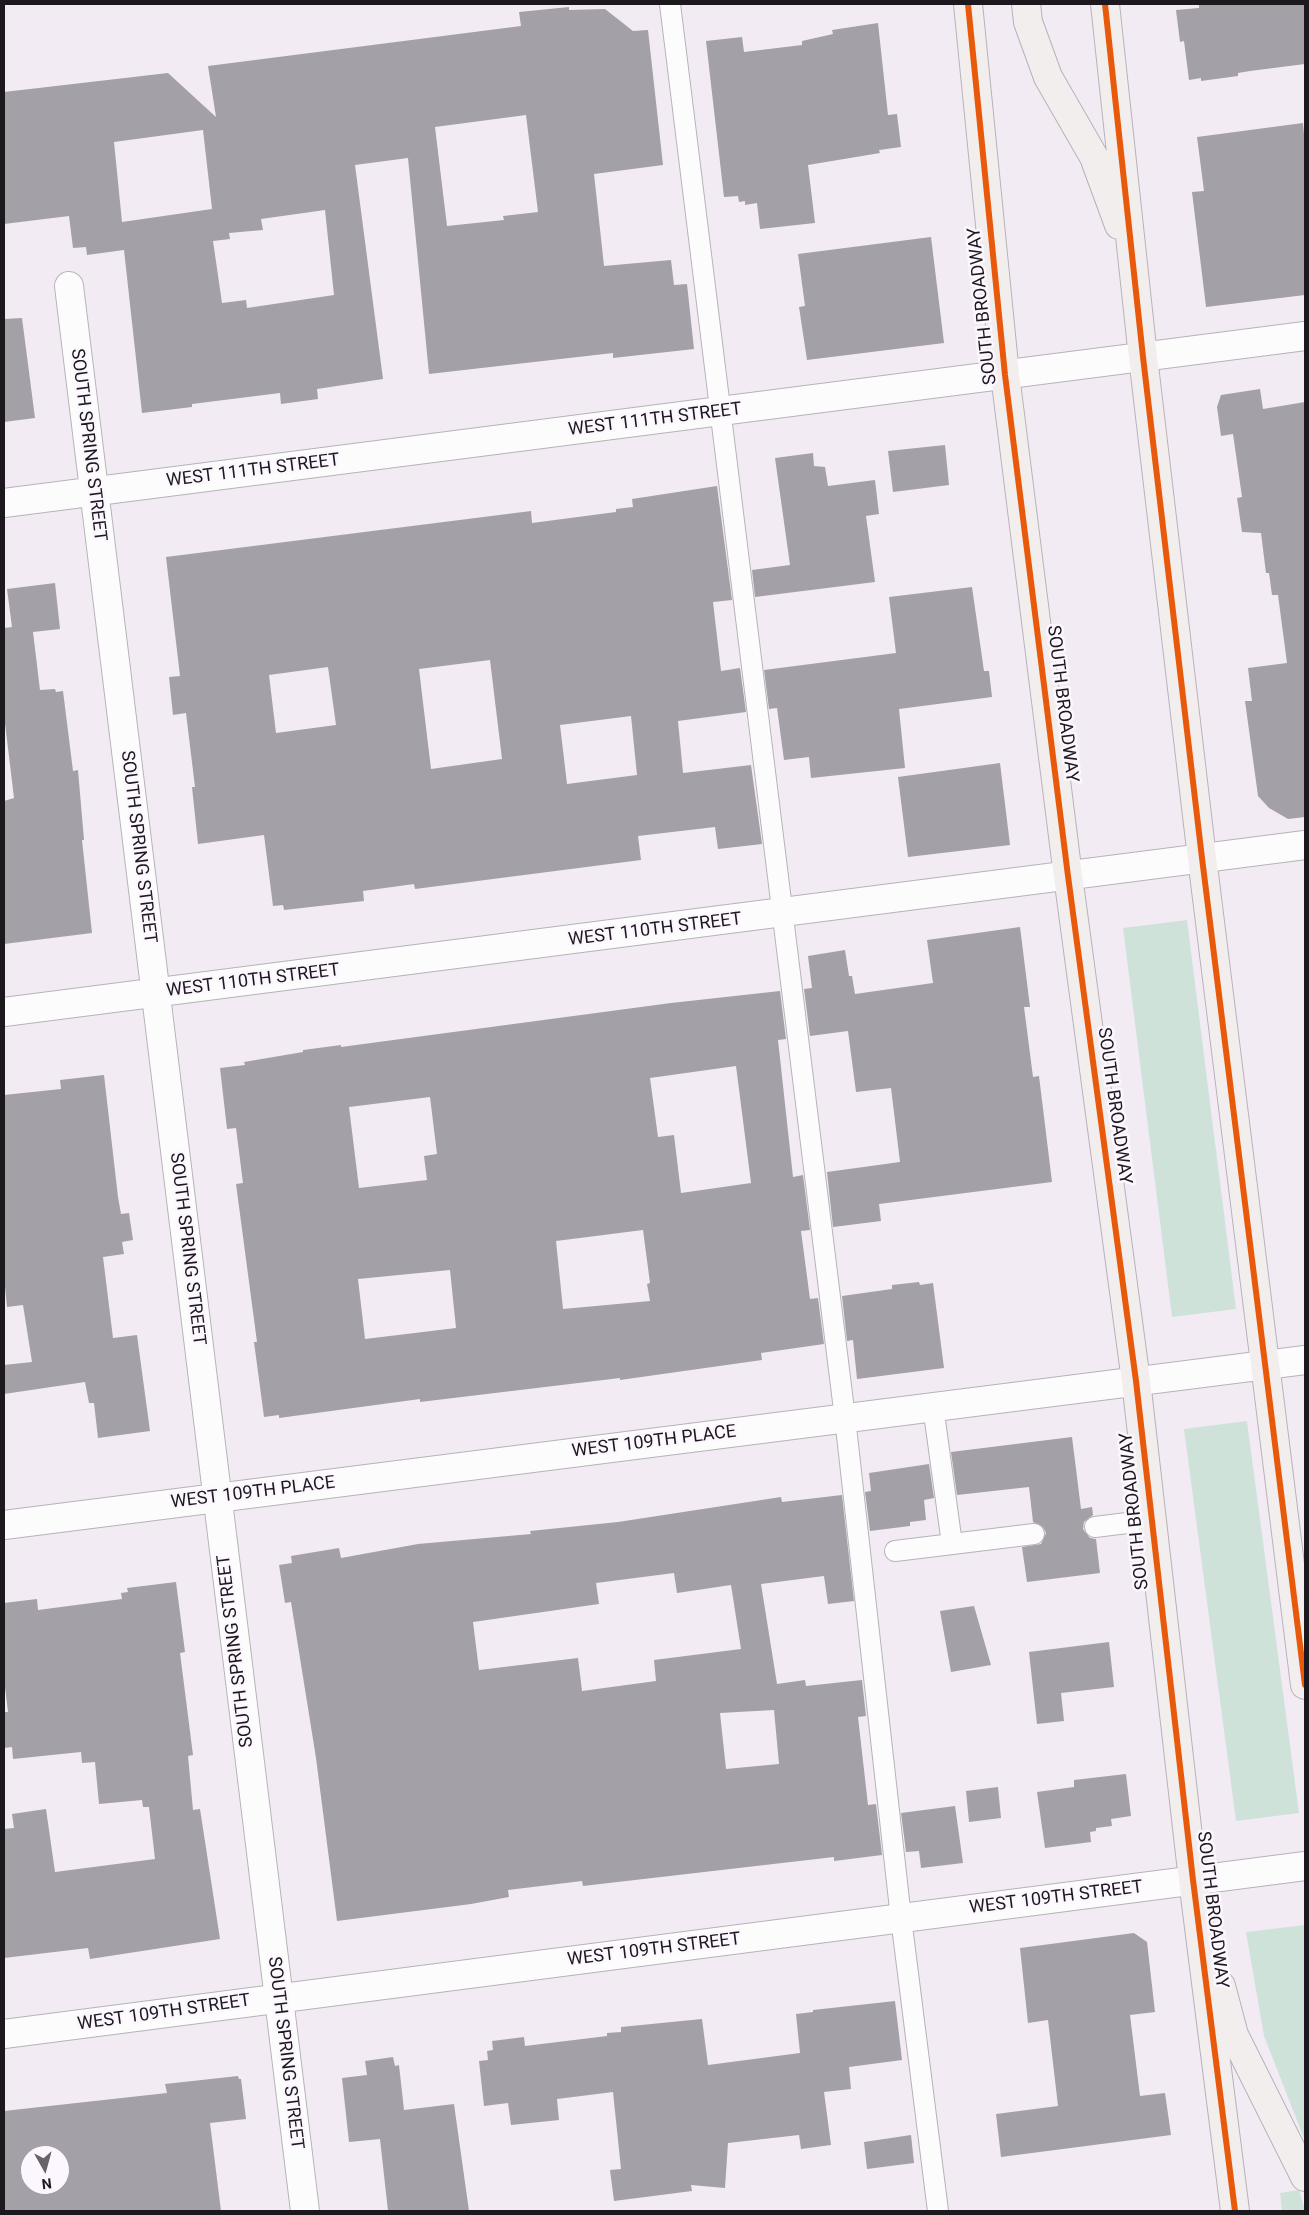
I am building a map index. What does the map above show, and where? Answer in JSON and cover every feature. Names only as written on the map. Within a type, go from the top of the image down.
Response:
[{"type":"main road","name":"SOUTH BROADWAY","points":[[968,4],[1005,375],[1068,876],[1136,1381],[1193,1880],[1235,2211]]},
{"type":"main road","points":[[1026,4],[1028,22],[1048,77],[1094,157],[1133,261]]},
{"type":"main road","points":[[1105,4],[1143,357],[1202,858],[1266,1365],[1298,1556],[1305,1685]]},
{"type":"main road","points":[[1193,1880],[1234,2035],[1305,2177]]},
{"type":"street","name":"SOUTH SPRING STREET","points":[[69,286],[305,2211]]},
{"type":"street","name":"WEST 111TH STREET","points":[[4,503],[1305,336]]},
{"type":"street","name":"WEST 110TH STREET","points":[[4,1012],[1305,846]]},
{"type":"street","name":"WEST 109TH PLACE","points":[[4,1525],[1305,1360]]},
{"type":"street","name":"WEST 109TH STREET","points":[[4,2034],[1305,1866]]},
{"type":"lane","points":[[670,4],[781,914],[845,1418],[901,1918],[938,2211]]},
{"type":"lane","points":[[933,1406],[952,1544]]},
{"type":"lane","points":[[1095,1527],[1151,1520]]},
{"type":"lane","points":[[895,1551],[1034,1534]]},
{"type":"shaded area","points":[[1187,920],[1236,1309],[1172,1317],[1123,928]]},
{"type":"shaded area","points":[[1247,1421],[1299,1813],[1236,1821],[1184,1429]]},
{"type":"shaded area","points":[[1305,1925],[1305,2141],[1264,2036],[1246,1932]]},
{"type":"shaded area","points":[[1299,2190],[1305,2211],[1282,2211],[1280,2193]]},
{"type":"building","points":[[1199,4],[1305,4],[1305,64],[1238,73],[1238,76],[1201,81],[1201,78],[1189,80],[1184,41],[1180,42],[1176,10],[1199,8]]},
{"type":"building","points":[[569,7],[569,10],[605,9],[633,31],[648,30],[663,165],[594,174],[604,266],[671,260],[674,285],[687,284],[694,349],[613,358],[613,353],[429,374],[408,158],[355,165],[383,379],[317,389],[318,399],[281,404],[280,393],[192,404],[192,407],[142,413],[124,250],[87,255],[86,247],[73,248],[69,216],[4,224],[4,92],[168,73],[216,117],[208,66],[521,26],[519,12]],"holes":[[[526,115],[538,212],[503,216],[504,220],[447,226],[435,127]],[[203,130],[212,209],[122,222],[114,142]],[[325,210],[334,295],[247,308],[246,300],[222,303],[213,241],[230,239],[229,233],[263,230],[261,219]]]},
{"type":"building","points":[[878,23],[888,115],[897,114],[901,147],[879,150],[880,153],[808,165],[815,223],[760,229],[757,203],[745,205],[745,201],[739,202],[738,196],[724,197],[706,41],[742,37],[744,52],[802,45],[802,41],[833,34],[832,30]]},
{"type":"building","points":[[1303,123],[1305,146],[1305,295],[1206,307],[1192,192],[1204,191],[1197,137]]},
{"type":"building","points":[[931,237],[944,343],[807,360],[799,307],[805,306],[798,254]]},
{"type":"building","points":[[22,318],[35,418],[4,422],[4,319]]},
{"type":"building","points":[[1260,389],[1263,409],[1305,402],[1305,817],[1288,819],[1269,808],[1258,796],[1245,701],[1252,701],[1248,668],[1287,663],[1278,595],[1272,595],[1269,573],[1266,573],[1261,533],[1242,532],[1237,498],[1242,497],[1233,434],[1221,436],[1217,407],[1221,395]]},
{"type":"building","points":[[945,445],[949,485],[893,492],[888,451]]},
{"type":"building","points":[[813,453],[814,466],[825,467],[828,486],[875,480],[879,514],[866,516],[875,582],[755,597],[752,570],[790,565],[775,458]]},
{"type":"building","points":[[717,486],[732,600],[713,602],[721,671],[740,668],[746,712],[678,721],[683,773],[751,765],[762,844],[718,849],[715,827],[638,836],[641,860],[415,889],[414,884],[363,891],[364,901],[284,910],[283,905],[273,906],[264,835],[198,844],[192,787],[195,787],[186,713],[173,715],[169,677],[180,676],[166,557],[531,511],[532,523],[616,512],[616,509],[633,507],[632,499]],"holes":[[[490,660],[502,759],[431,769],[419,669]],[[328,667],[336,725],[276,733],[269,675]],[[631,716],[637,775],[567,784],[560,725]]]},
{"type":"building","points":[[55,583],[60,629],[33,632],[40,690],[55,689],[56,692],[63,691],[73,771],[78,770],[84,840],[82,840],[92,933],[4,944],[4,801],[14,798],[4,715],[4,628],[12,627],[7,589]]},
{"type":"building","points":[[972,587],[984,671],[989,671],[992,697],[899,709],[905,768],[811,778],[809,757],[784,760],[777,708],[769,709],[764,670],[896,653],[889,597]]},
{"type":"building","points":[[1000,763],[1010,845],[908,857],[898,777]]},
{"type":"building","points":[[1020,927],[1030,1007],[1024,1007],[1033,1077],[1039,1076],[1052,1182],[879,1204],[881,1221],[833,1227],[827,1172],[900,1162],[891,1088],[856,1092],[848,1031],[810,1036],[804,989],[812,988],[808,956],[845,950],[849,976],[852,976],[855,994],[933,983],[927,940]]},
{"type":"building","points":[[780,991],[786,1039],[778,1040],[793,1177],[803,1175],[810,1230],[801,1231],[810,1299],[818,1298],[824,1344],[761,1353],[762,1360],[620,1380],[620,1378],[420,1402],[420,1399],[279,1418],[279,1415],[264,1417],[254,1342],[257,1342],[236,1184],[243,1183],[236,1128],[227,1129],[220,1068],[245,1065],[244,1062],[303,1052],[303,1050],[341,1045],[341,1047],[671,1003]],"holes":[[[736,1066],[751,1183],[681,1193],[674,1135],[658,1137],[650,1078]],[[430,1097],[437,1154],[424,1156],[427,1180],[359,1188],[349,1107]],[[643,1230],[650,1283],[647,1284],[650,1301],[563,1309],[556,1241]],[[450,1270],[456,1328],[365,1339],[358,1279]]]},
{"type":"building","points":[[104,1075],[118,1197],[121,1214],[129,1213],[133,1240],[122,1242],[124,1254],[103,1257],[113,1338],[137,1335],[150,1431],[98,1438],[94,1403],[89,1403],[85,1382],[4,1394],[4,1365],[32,1362],[23,1305],[7,1307],[4,1277],[4,1095],[61,1089],[60,1080]]},
{"type":"building","points":[[919,1282],[920,1285],[933,1283],[944,1368],[857,1379],[853,1340],[847,1341],[842,1296],[892,1289],[892,1285]]},
{"type":"building","points":[[1072,1437],[1081,1509],[1092,1507],[1093,1515],[1084,1522],[1083,1529],[1090,1538],[1096,1539],[1100,1573],[1027,1582],[1022,1547],[1041,1544],[1046,1533],[1043,1527],[1033,1522],[1029,1487],[957,1495],[951,1452]]},
{"type":"building","points":[[929,1464],[934,1498],[924,1500],[926,1520],[910,1522],[910,1526],[870,1531],[865,1492],[871,1491],[869,1473]]},
{"type":"building","points":[[842,1495],[854,1601],[828,1604],[824,1576],[761,1584],[777,1684],[805,1680],[806,1686],[862,1680],[866,1716],[858,1717],[868,1805],[876,1804],[882,1855],[834,1861],[834,1857],[583,1886],[582,1881],[508,1890],[509,1897],[471,1904],[337,1921],[316,1758],[291,1602],[285,1603],[279,1565],[292,1563],[291,1556],[339,1548],[341,1558],[418,1544],[531,1534],[530,1531],[618,1522],[781,1497],[782,1502]],"holes":[[[674,1573],[677,1593],[731,1585],[741,1649],[654,1660],[656,1681],[582,1691],[578,1658],[479,1670],[473,1622],[599,1604],[596,1583]],[[774,1710],[779,1764],[726,1769],[720,1713]]]},
{"type":"building","points":[[176,1582],[185,1652],[180,1653],[193,1755],[188,1756],[193,1810],[200,1809],[220,1939],[90,1959],[88,1948],[4,1958],[4,1829],[14,1828],[12,1814],[46,1809],[55,1872],[155,1859],[149,1807],[143,1807],[142,1800],[99,1804],[95,1762],[82,1763],[81,1752],[13,1759],[12,1747],[4,1748],[4,1712],[8,1712],[4,1679],[4,1603],[37,1599],[38,1610],[122,1599],[121,1593],[128,1592],[127,1588]]},
{"type":"building","points":[[974,1606],[991,1665],[951,1672],[940,1611]]},
{"type":"building","points":[[1109,1642],[1114,1687],[1061,1693],[1064,1721],[1037,1724],[1029,1652]]},
{"type":"building","points":[[1126,1774],[1131,1816],[1111,1819],[1112,1826],[1096,1828],[1096,1831],[1090,1832],[1091,1842],[1045,1848],[1037,1792],[1074,1787],[1074,1780]]},
{"type":"building","points":[[998,1787],[1001,1818],[969,1822],[966,1791]]},
{"type":"building","points":[[955,1806],[963,1863],[921,1868],[919,1851],[906,1852],[901,1813]]},
{"type":"building","points":[[1134,1933],[1147,1942],[1155,2012],[1130,2015],[1140,2096],[1165,2093],[1171,2135],[1001,2157],[996,2114],[1058,2106],[1048,2020],[1028,2023],[1020,1948]]},
{"type":"building","points":[[895,2001],[902,2060],[849,2067],[851,2089],[824,2092],[831,2145],[801,2149],[799,2135],[728,2143],[725,2188],[691,2185],[692,2191],[614,2201],[610,2170],[621,2169],[613,2092],[557,2099],[559,2120],[511,2125],[508,2103],[484,2106],[479,2061],[488,2060],[487,2051],[493,2050],[492,2041],[524,2037],[525,2046],[607,2036],[607,2033],[621,2032],[621,2027],[702,2019],[708,2065],[800,2053],[796,2014],[813,2012],[813,2010]]},
{"type":"building","points":[[393,2057],[395,2066],[399,2065],[404,2110],[454,2104],[469,2211],[388,2211],[380,2139],[349,2142],[342,2078],[367,2075],[365,2061]]},
{"type":"building","points":[[238,2076],[241,2079],[246,2119],[210,2123],[221,2211],[4,2211],[4,2111],[167,2093],[165,2084]]},
{"type":"building","points":[[911,2135],[914,2163],[867,2169],[864,2142]]},
{"type":"cycle path","points":[[968,4],[1005,375],[1068,876],[1136,1381],[1193,1880],[1235,2211]]},
{"type":"cycle path","points":[[1105,4],[1143,357],[1202,858],[1305,1685]]}]
